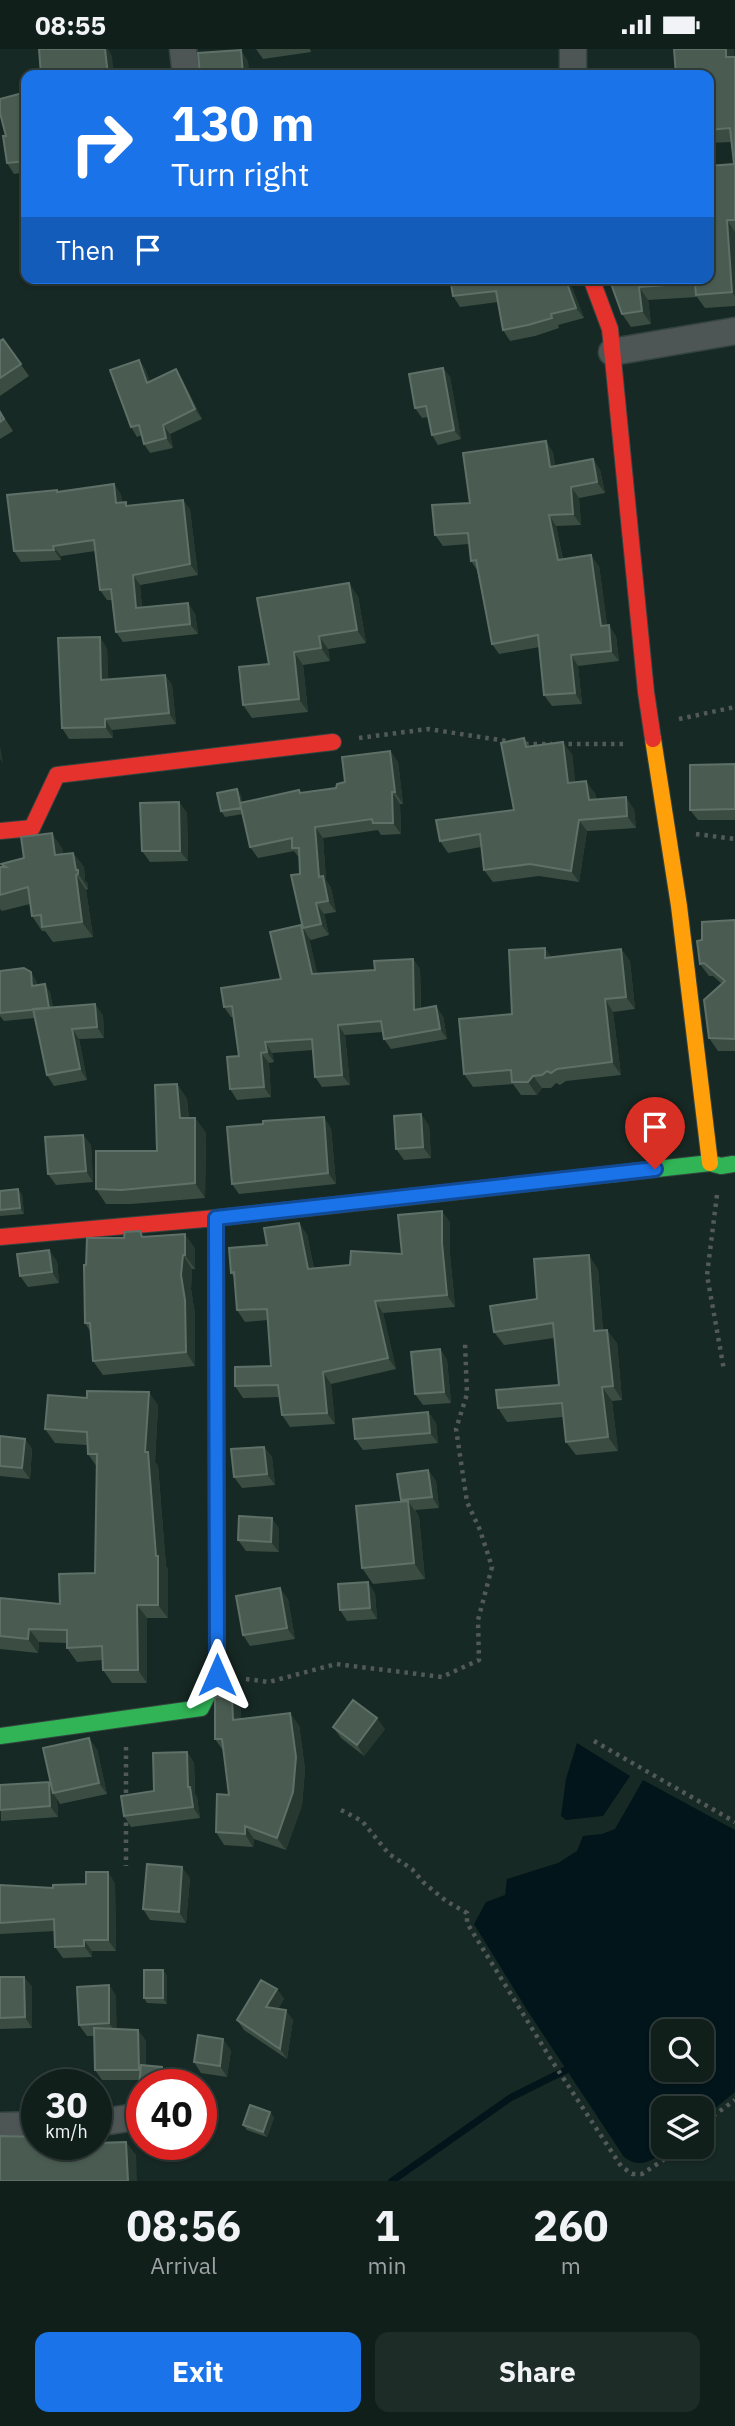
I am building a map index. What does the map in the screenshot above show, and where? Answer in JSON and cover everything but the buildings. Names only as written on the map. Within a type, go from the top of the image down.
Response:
[{"type":"street","points":[[183,49],[185,70]]},
{"type":"street","points":[[573,49],[573,70]]},
{"type":"street","points":[[0,1237],[216,1218],[722,1164],[651,725],[610,329],[593,284]]},
{"type":"street","points":[[612,352],[735,331]]},
{"type":"street","points":[[0,831],[32,828],[57,775],[334,742]]},
{"type":"street","points":[[0,1736],[201,1708],[217,1675],[216,1218]]},
{"type":"street","points":[[0,2126],[21,2125]]},
{"type":"path","points":[[651,725],[735,707]]},
{"type":"path","points":[[334,742],[428,729],[526,744],[654,744]]},
{"type":"path","points":[[667,830],[735,839]]},
{"type":"path","points":[[722,1164],[707,1275],[724,1370]]},
{"type":"path","points":[[217,1675],[269,1682],[336,1664],[442,1677],[478,1660],[478,1620],[492,1567],[467,1502],[456,1429],[467,1394],[465,1342]]},
{"type":"path","points":[[126,1719],[126,1799]]},
{"type":"path","points":[[594,1741],[735,1822]]},
{"type":"path","points":[[341,1810],[362,1821],[389,1854],[412,1869],[446,1901],[467,1913],[467,1923],[621,2166],[632,2174],[642,2174],[665,2159]]},
{"type":"path","points":[[126,1812],[127,1866]]},
{"type":"path","points":[[714,2115],[735,2100]]},
{"type":"shaded area","points":[[577,1743],[630,1776],[603,1816],[566,1820],[561,1816],[566,1779]]},
{"type":"shaded area","points":[[643,1780],[735,1830],[735,2092],[714,2109],[714,2096],[651,2096],[653,2159],[642,2163],[624,2157],[474,1924],[486,1902],[505,1895],[507,1879],[558,1863],[577,1851],[583,1836],[602,1834],[615,1829]]},
{"type":"waterway","points":[[392,2181],[510,2098],[566,2070]]},
{"type":"traffic: fast","points":[[390,1199],[710,1163],[721,1166],[733,1164]]},
{"type":"traffic: fast","points":[[0,1736],[201,1708],[217,1675],[217,1614]]},
{"type":"traffic: slow","points":[[653,739],[679,906],[710,1163]]},
{"type":"traffic: jam","points":[[593,284],[610,329],[653,739]]},
{"type":"traffic: jam","points":[[0,831],[32,828],[57,775],[333,742]]},
{"type":"traffic: jam","points":[[0,1237],[390,1199]]},
{"type":"traffic: jam","points":[[216,1218],[217,1614]]},
{"type":"route","points":[[217,1675],[216,1218],[655,1169]]}]
